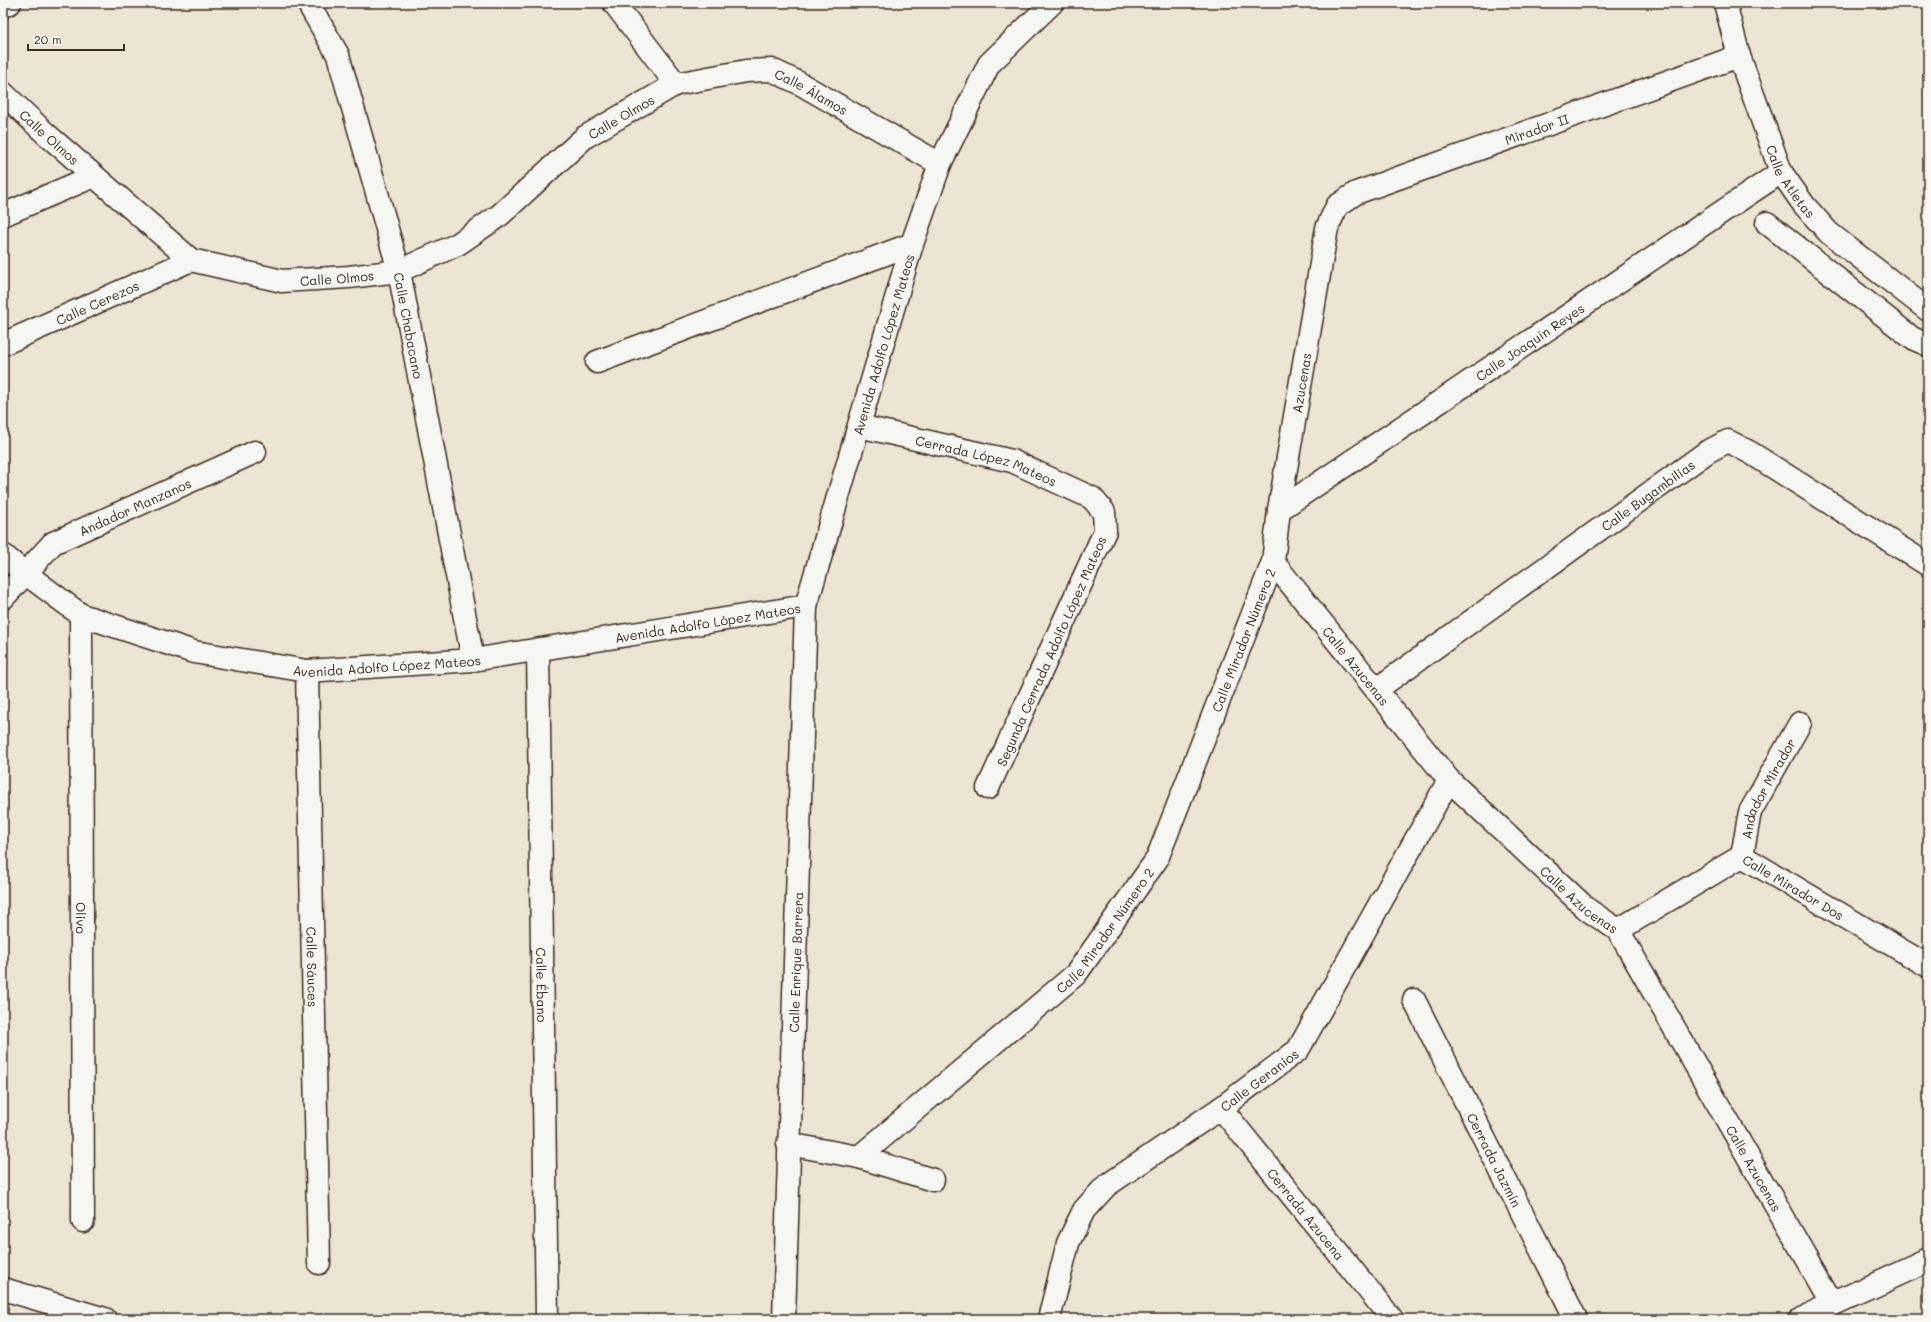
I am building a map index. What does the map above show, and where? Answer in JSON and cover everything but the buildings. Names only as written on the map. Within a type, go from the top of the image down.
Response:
[{"type":"street","points":[[3,6],[10,3]]},
{"type":"street","name":"Calle Chabacano","points":[[308,3],[338,55],[399,271],[473,660]]},
{"type":"street","points":[[614,3],[676,84]]},
{"type":"street","name":"Avenida Adolfo López Mateos","points":[[3,555],[82,615],[194,652],[307,671],[473,660],[538,651],[806,606],[912,244],[940,164],[989,64],[1052,3]]},
{"type":"street","name":"Calle Atletas","points":[[1725,3],[1739,56],[1780,172],[1804,204],[1829,233],[1928,310]]},
{"type":"street","name":"Mirador II","points":[[1337,206],[1356,193],[1739,56]]},
{"type":"street","name":"Calle Álamos","points":[[676,84],[746,71],[772,70],[799,83],[940,164]]},
{"type":"street","name":"Calle Olmos","points":[[3,93],[45,133],[191,260],[282,281],[349,278],[399,271],[458,244],[500,215],[585,137],[676,84]]},
{"type":"street","name":"Calle Joaquín Reyes","points":[[1279,510],[1780,172]]},
{"type":"street","points":[[3,216],[94,176]]},
{"type":"street","name":"Azucenas","points":[[1273,562],[1279,510],[1327,228],[1337,206]]},
{"type":"street","points":[[1767,223],[1912,338],[1928,345]]},
{"type":"street","points":[[598,362],[912,244]]},
{"type":"street","name":"Calle Cerezos","points":[[3,344],[191,260]]},
{"type":"street","name":"Cerrada López Mateos","points":[[859,426],[1012,461],[1092,498],[1104,512]]},
{"type":"street","name":"Calle Bugambilias","points":[[1377,689],[1707,452],[1728,441],[1751,453],[1928,565]]},
{"type":"street","name":"Andador Manzanos","points":[[3,598],[53,543],[255,452]]},
{"type":"street","name":"Segunda Cerrada Adolfo López Mateos","points":[[988,788],[1105,532],[1104,512]]},
{"type":"street","name":"Calle Azucenas","points":[[1273,562],[1449,780],[1588,910],[1618,930],[1832,1303]]},
{"type":"street","name":"Calle Mirador Número 2","points":[[859,1157],[1076,974],[1157,859],[1273,562]]},
{"type":"street","name":"Calle Enrique Barrera","points":[[784,1319],[788,1144],[806,606]]},
{"type":"street","name":"Olivo","points":[[82,615],[83,1221]]},
{"type":"street","name":"Calle Ébano","points":[[538,651],[547,1319]]},
{"type":"street","name":"Calle Sáuces","points":[[307,671],[319,1263]]},
{"type":"street","name":"Andador Mirador","points":[[1742,856],[1750,812],[1800,723]]},
{"type":"street","name":"Calle Geranios","points":[[1049,1319],[1068,1243],[1084,1210],[1106,1186],[1221,1108],[1298,1050],[1449,780]]},
{"type":"street","name":"Calle Mirador Dos","points":[[1618,930],[1742,856],[1928,966]]},
{"type":"street","name":"Cerrada Jazmín","points":[[1414,1000],[1576,1319]]},
{"type":"street","name":"Cerrada Azucena","points":[[1221,1108],[1392,1319]]},
{"type":"street","points":[[788,1144],[859,1157],[933,1180]]},
{"type":"street","points":[[1799,1319],[1928,1260]]},
{"type":"street","points":[[3,1289],[105,1319]]}]
